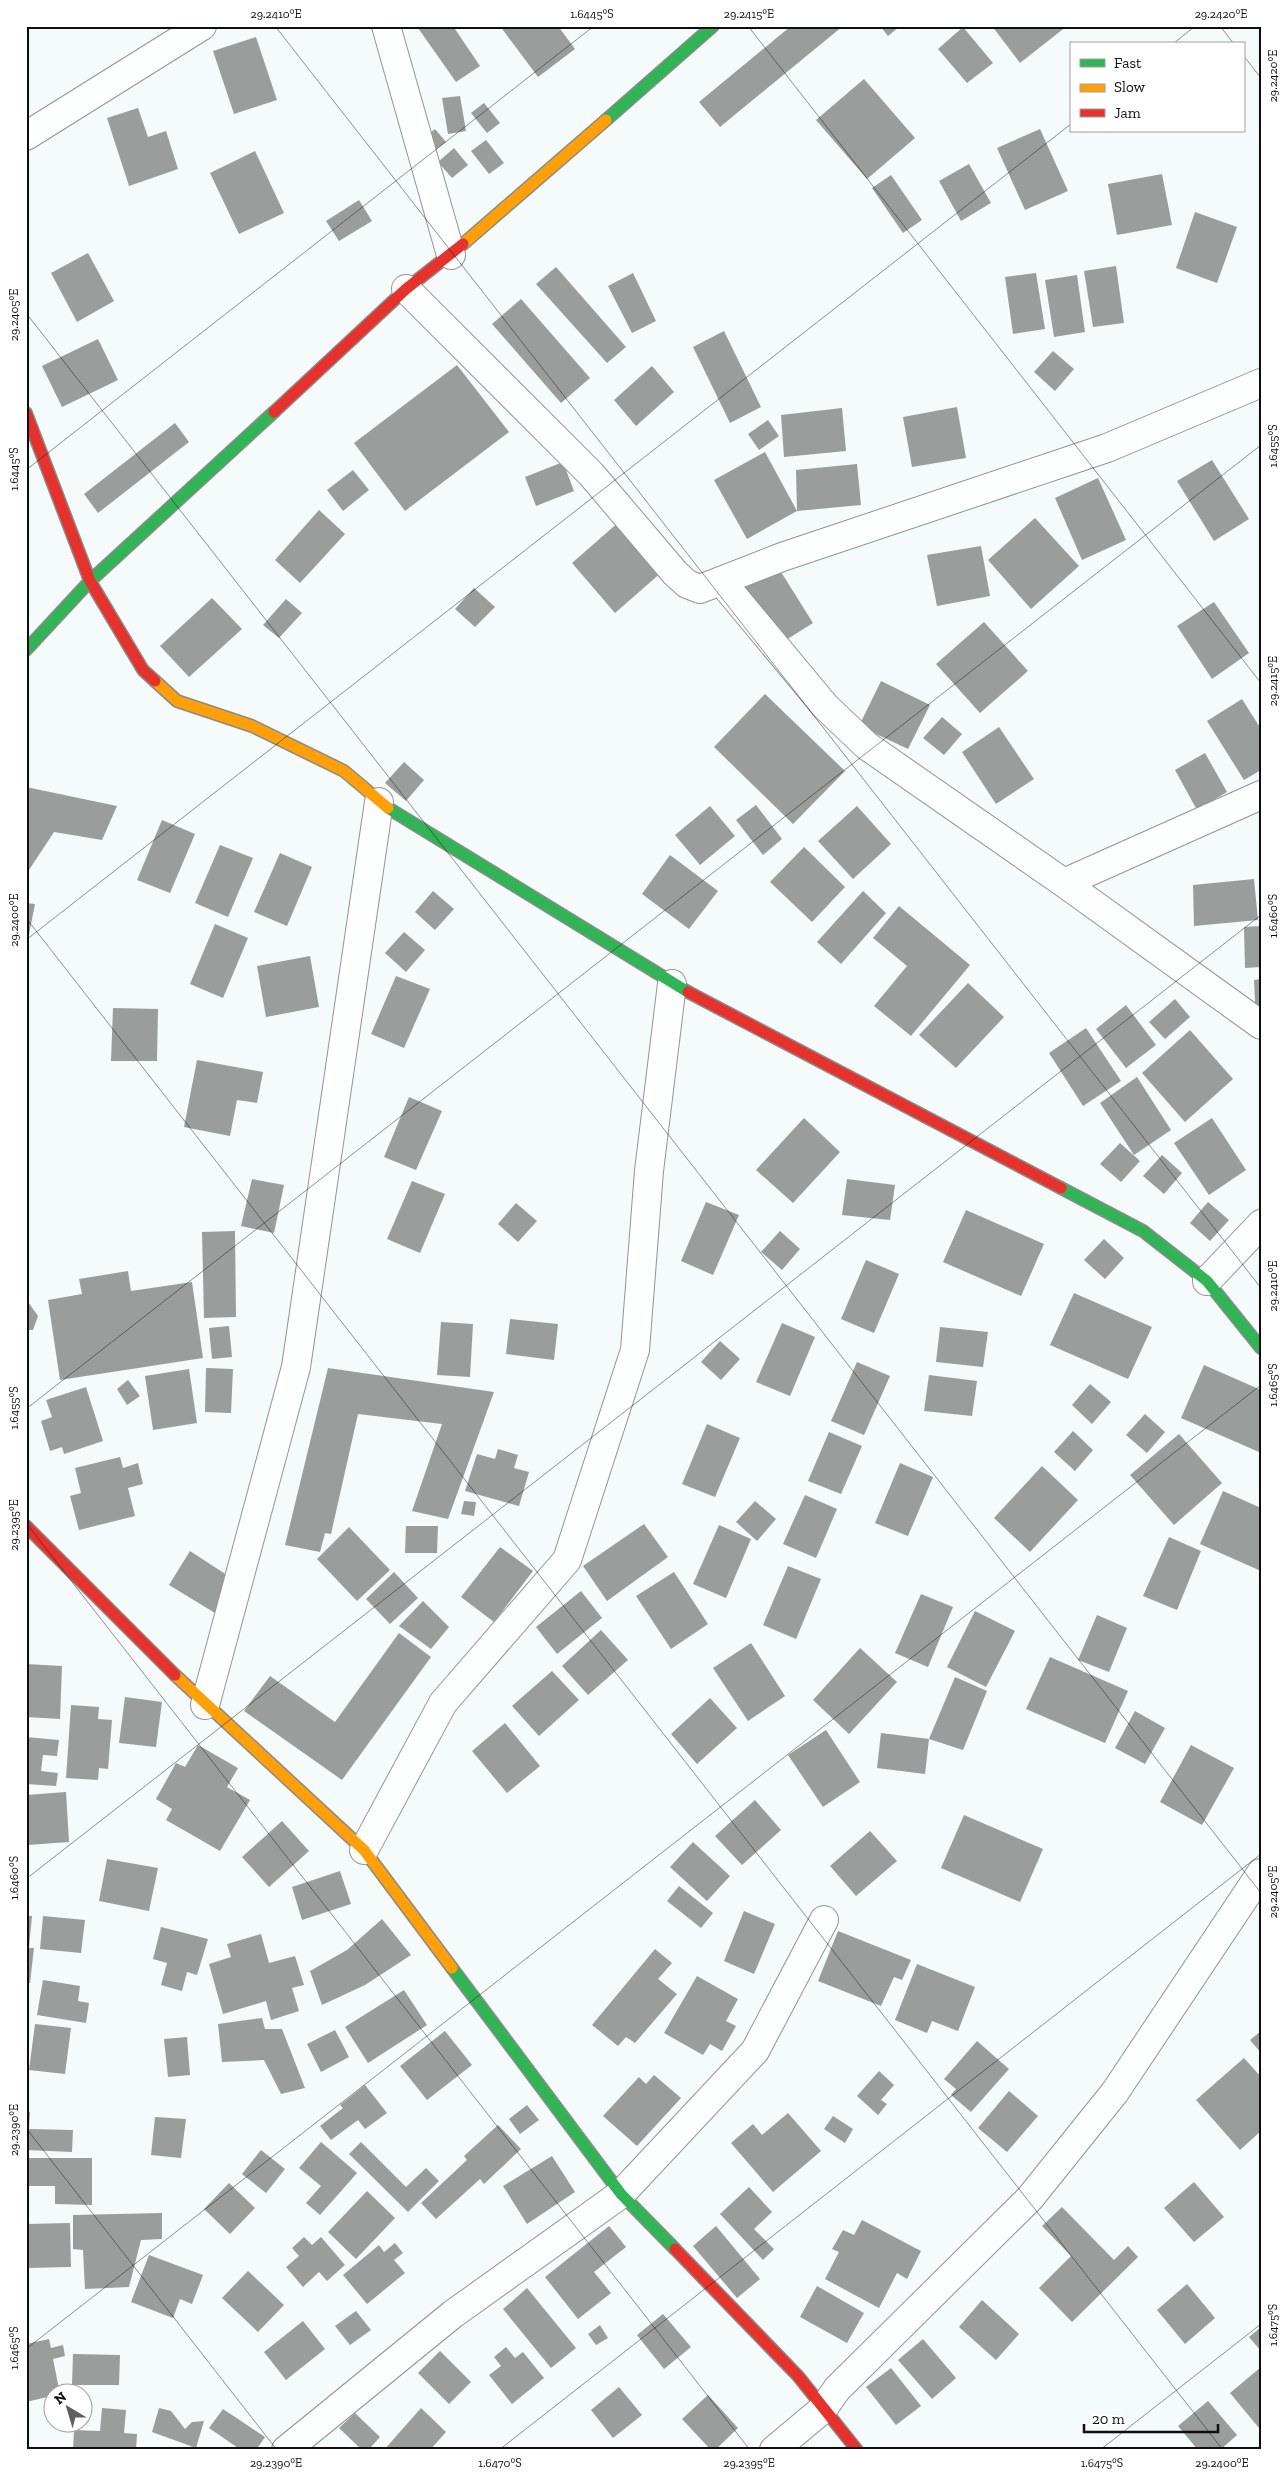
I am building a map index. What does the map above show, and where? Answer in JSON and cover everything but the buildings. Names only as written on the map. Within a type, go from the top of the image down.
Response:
[{"type":"street","points":[[26,136],[202,26]]},
{"type":"street","points":[[386,26],[451,255]]},
{"type":"street","points":[[26,650],[90,581],[179,501],[406,289],[451,255],[713,26]]},
{"type":"street","points":[[406,289],[591,474],[687,584],[700,589],[782,557],[1107,448],[1261,384]]},
{"type":"street","points":[[26,413],[90,581],[143,670],[177,701],[252,726],[344,771],[379,802],[672,984],[1143,1232],[1207,1281],[1261,1348]]},
{"type":"street","points":[[722,582],[825,706],[867,746],[1064,883],[1261,1025]]},
{"type":"street","points":[[1064,883],[1261,795]]},
{"type":"street","points":[[205,1705],[296,1367],[379,802]]},
{"type":"street","points":[[364,1850],[443,1703],[567,1560],[635,1350],[649,1171],[672,984]]},
{"type":"street","points":[[1207,1281],[1261,1224]]},
{"type":"street","points":[[26,1526],[205,1705],[364,1850],[621,2194],[798,2376],[857,2450]]},
{"type":"street","points":[[774,2450],[823,2409],[837,2389],[1030,2198],[1115,2092],[1261,1873]]},
{"type":"street","points":[[286,2450],[453,2314],[621,2194],[755,2051],[824,1920]]},
{"type":"traffic: fast","points":[[606,120],[713,26]]},
{"type":"traffic: fast","points":[[26,650],[90,581],[274,412]]},
{"type":"traffic: fast","points":[[388,808],[688,992]]},
{"type":"traffic: fast","points":[[1061,1188],[1143,1231],[1207,1281],[1261,1348]]},
{"type":"traffic: fast","points":[[452,1968],[621,2194],[675,2249]]},
{"type":"traffic: slow","points":[[463,244],[606,120]]},
{"type":"traffic: slow","points":[[155,681],[177,701],[252,726],[344,771],[388,808]]},
{"type":"traffic: slow","points":[[175,1675],[364,1850],[452,1968]]},
{"type":"traffic: jam","points":[[274,412],[406,289],[463,244]]},
{"type":"traffic: jam","points":[[26,413],[90,581],[143,670],[155,681]]},
{"type":"traffic: jam","points":[[688,992],[1061,1188]]},
{"type":"traffic: jam","points":[[26,1526],[175,1675]]},
{"type":"traffic: jam","points":[[675,2249],[798,2376],[857,2450]]}]
